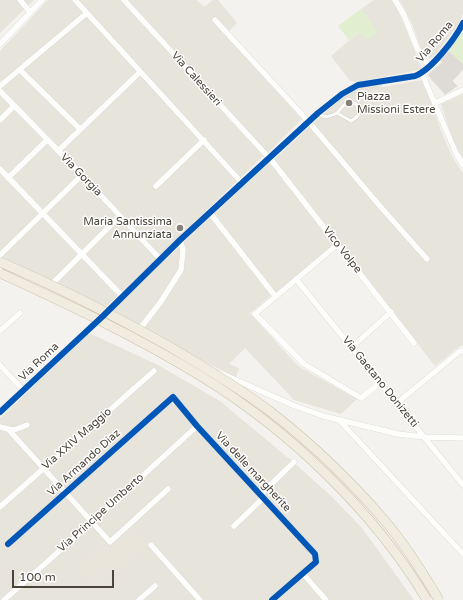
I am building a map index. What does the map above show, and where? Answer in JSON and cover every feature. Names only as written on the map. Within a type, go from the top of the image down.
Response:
[{"type":"highway","points":[[0,262],[81,299],[149,335],[237,388],[271,412],[316,451],[385,521],[405,547],[439,600]]},
{"type":"highway","points":[[0,273],[52,296],[159,352],[200,376],[276,430],[313,462],[364,514],[396,553],[427,600]]},
{"type":"street","points":[[20,0],[30,12]]},
{"type":"street","points":[[0,44],[42,0]]},
{"type":"street","points":[[76,0],[242,183]]},
{"type":"street","name":"Via Calessieri","points":[[124,0],[269,158]]},
{"type":"street","points":[[395,0],[404,15],[417,48],[428,67]]},
{"type":"street","points":[[0,86],[87,13]]},
{"type":"street","points":[[215,20],[308,121],[427,259]]},
{"type":"street","name":"Via Roma","points":[[0,412],[103,316],[180,240],[308,121],[342,94],[358,84],[422,74],[436,60],[463,23]]},
{"type":"street","points":[[20,70],[80,129]]},
{"type":"street","points":[[58,151],[140,72]]},
{"type":"street","points":[[422,74],[435,102],[447,134],[463,165]]},
{"type":"street","points":[[435,102],[463,90]]},
{"type":"street","name":"Via Gorgia","points":[[0,91],[82,175],[161,260]]},
{"type":"street","points":[[0,120],[14,106]]},
{"type":"street","points":[[8,178],[47,140]]},
{"type":"street","points":[[156,186],[204,140]]},
{"type":"street","name":"Vico Volpe","points":[[269,158],[414,342]]},
{"type":"street","points":[[1,171],[122,296]]},
{"type":"street","points":[[0,255],[82,175]]},
{"type":"street","points":[[210,213],[275,296]]},
{"type":"street","points":[[48,289],[120,216]]},
{"type":"street","points":[[137,332],[160,303],[181,270],[183,250],[180,240]]},
{"type":"street","points":[[337,245],[255,314],[304,364],[361,398],[380,383]]},
{"type":"street","points":[[0,267],[240,382],[295,406],[323,416],[398,434],[424,437],[463,438]]},
{"type":"street","name":"Via Gaetano Donizetti","points":[[296,279],[463,485]]},
{"type":"street","points":[[352,347],[391,312]]},
{"type":"street","points":[[0,331],[20,313]]},
{"type":"street","points":[[396,403],[460,351],[463,351]]},
{"type":"street","points":[[0,365],[23,390]]},
{"type":"street","name":"Via XXIV Maggio","points":[[0,507],[154,371]]},
{"type":"street","name":"Via delle margherite","points":[[172,397],[315,554],[316,562],[272,600]]},
{"type":"street","name":"Via Armando Diaz","points":[[8,544],[172,397]]},
{"type":"street","points":[[340,420],[463,554]]},
{"type":"street","points":[[0,427],[8,430],[14,430],[27,425]]},
{"type":"street","name":"Via Principe Umberto","points":[[4,600],[197,426]]},
{"type":"street","points":[[8,430],[44,468],[91,523],[110,542],[168,489]]},
{"type":"street","name":"Via delle margherite","points":[[234,526],[294,462]]},
{"type":"street","points":[[151,545],[200,600]]},
{"type":"street","points":[[305,576],[326,600]]},
{"type":"street","points":[[139,600],[155,586]]},
{"type":"lane","points":[[318,113],[324,117],[330,116],[337,113],[349,102],[356,104],[359,111],[356,120],[352,121],[337,113]]},
{"type":"shaded area","points":[[0,0],[34,0],[0,33]]},
{"type":"shaded area","points":[[48,0],[120,0],[263,156],[104,309],[0,260],[0,51]]},
{"type":"shaded area","points":[[127,0],[197,0],[204,7],[213,0],[218,0],[237,23],[225,35],[302,119],[267,154]]},
{"type":"shaded area","points":[[374,0],[393,0],[422,69],[355,82],[350,81],[331,56],[359,32],[377,32],[361,9]]},
{"type":"shaded area","points":[[399,0],[463,0],[463,14],[458,25],[437,53],[430,59],[423,55],[412,24]]},
{"type":"shaded area","points":[[422,80],[441,131],[452,156],[463,174],[463,346],[460,346],[435,366],[273,160],[349,92],[365,86],[380,83],[382,87]]},
{"type":"shaded area","points":[[463,94],[463,159],[453,141],[441,104]]},
{"type":"shaded area","points":[[270,162],[334,243],[334,246],[250,313],[298,366],[357,399],[341,414],[294,400],[245,348],[229,364],[239,368],[236,377],[111,312],[195,231]]},
{"type":"shaded area","points":[[89,333],[158,365],[220,401],[292,461],[331,496],[362,528],[414,600],[0,600],[0,418]]},
{"type":"shaded area","points":[[130,529],[147,546],[118,572],[112,565],[92,585],[77,566],[104,542],[109,547]]},
{"type":"green space","points":[[361,9],[377,32],[367,40],[359,32],[349,40],[338,26]]},
{"type":"green space","points":[[463,32],[463,65],[448,51]]},
{"type":"building","points":[[449,52],[463,65],[463,69],[452,81],[457,86],[445,94],[428,75],[443,62],[441,61]]},
{"type":"cycle path","points":[[0,412],[103,316],[180,240],[318,113],[342,94],[358,85],[415,76],[421,73],[442,53],[463,23]]},
{"type":"cycle path","points":[[8,544],[173,397],[197,426],[315,554],[316,562],[272,600]]},
{"type":"place","name":"Piazza Missioni Estere","points":[[349,103]]},
{"type":"place","name":"Maria Santissima Annunziata","points":[[180,228]]}]
